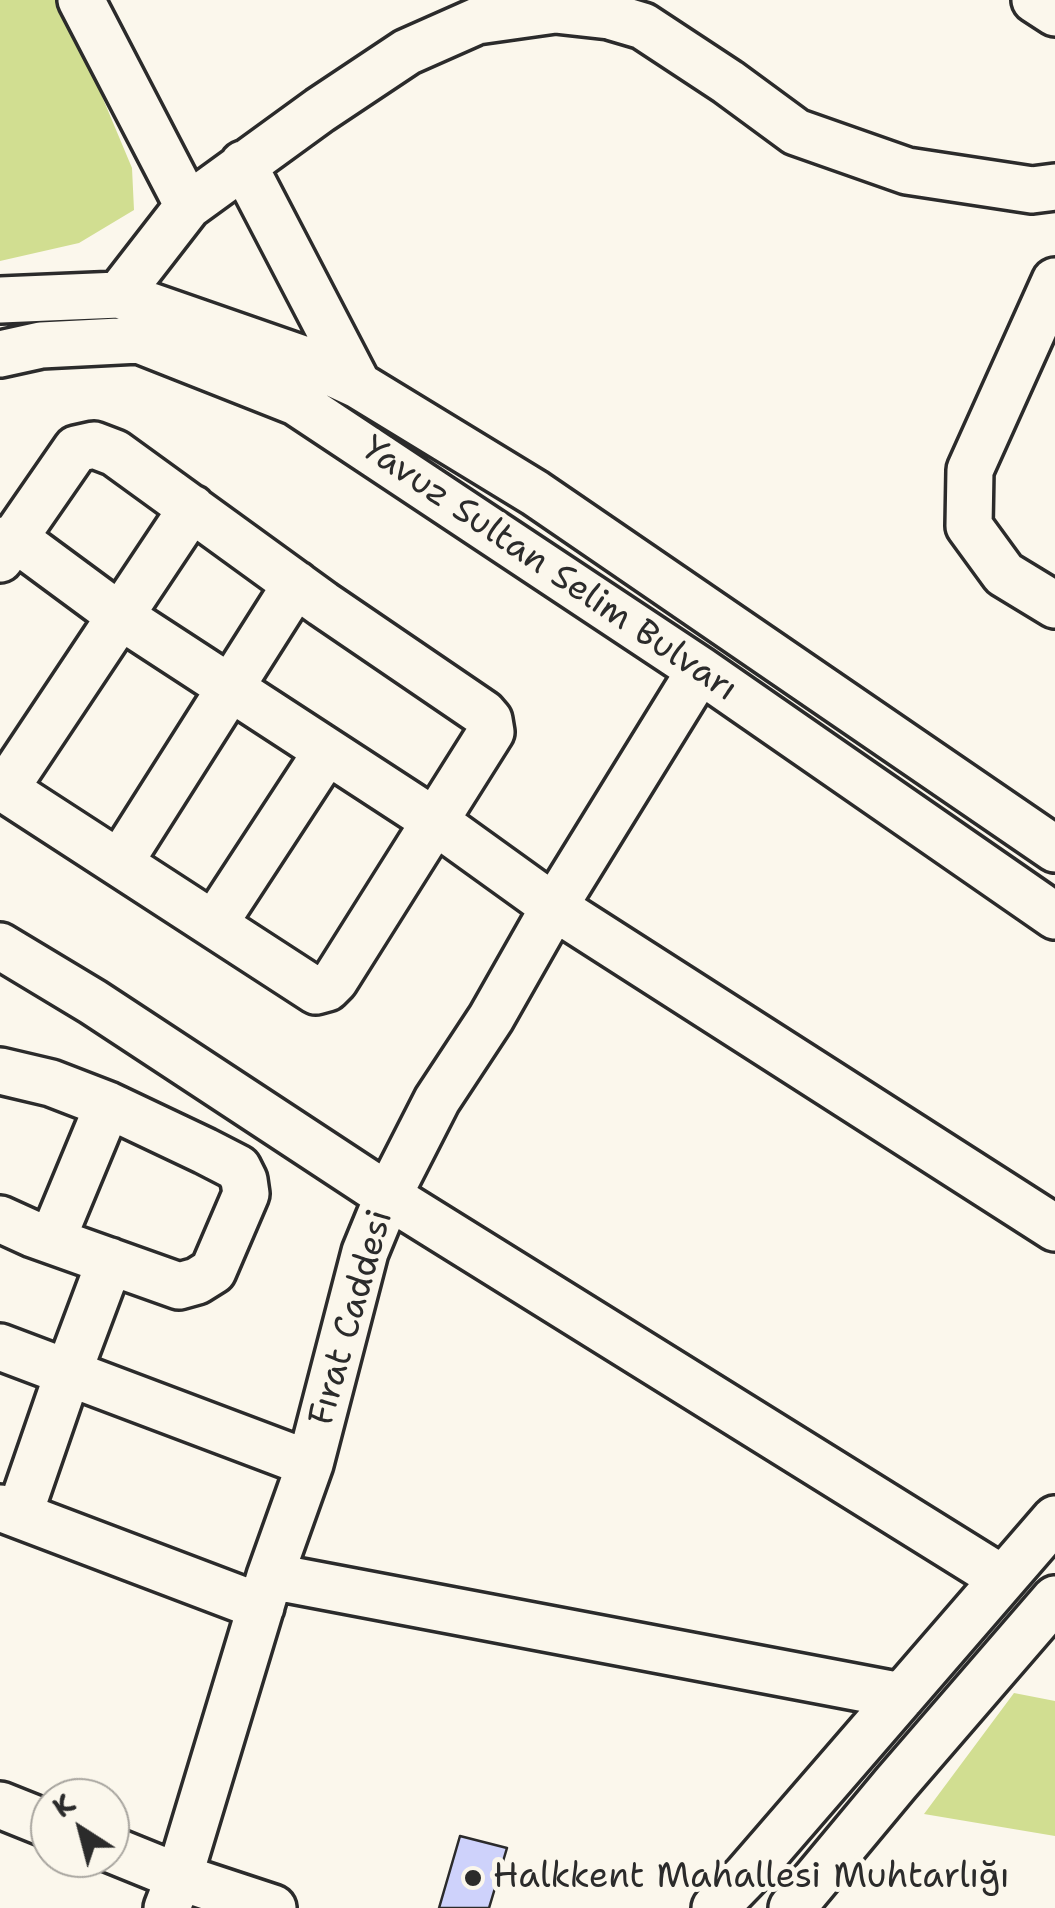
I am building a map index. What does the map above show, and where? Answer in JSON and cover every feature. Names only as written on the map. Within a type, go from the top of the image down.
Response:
[{"type":"street","points":[[81,0],[188,206]]},
{"type":"street","points":[[1035,0],[1055,13]]},
{"type":"street","points":[[119,295],[188,206],[467,10],[611,8],[728,82],[796,132],[907,172],[1032,190],[1055,188]]},
{"type":"street","points":[[243,164],[358,384]]},
{"type":"street","points":[[1055,281],[970,470],[969,526],[1004,574],[1055,605]]},
{"type":"street","name":"Yavuz Sultan Selim Bulvarı","points":[[0,300],[119,295],[300,358],[358,384],[535,494],[1055,849]]},
{"type":"street","name":"Yavuz Sultan Selim Bulvarı","points":[[0,354],[41,344],[139,340],[296,402],[700,670],[1055,916]]},
{"type":"street","points":[[192,508],[120,616],[3,788],[316,991],[335,980],[436,822],[491,732],[483,713],[115,452],[94,445],[76,450],[4,546],[120,616],[436,822],[554,907],[1055,1228]]},
{"type":"street","points":[[120,862],[296,584]]},
{"type":"street","name":"Fırat Caddesi","points":[[173,1892],[266,1591],[310,1464],[365,1252],[388,1196],[437,1100],[492,1018],[554,907],[700,670]]},
{"type":"street","points":[[214,924],[326,751]]},
{"type":"street","points":[[0,946],[93,1002],[388,1196],[1003,1579]]},
{"type":"street","points":[[0,1071],[51,1082],[108,1105],[238,1168],[246,1194],[213,1271],[198,1282],[179,1286],[0,1219]]},
{"type":"street","points":[[52,1240],[108,1105]]},
{"type":"street","points":[[110,1261],[68,1373],[9,1511],[266,1591],[902,1696]]},
{"type":"street","points":[[0,1347],[310,1464]]},
{"type":"street","points":[[715,1908],[1055,1519]]},
{"type":"street","points":[[792,1908],[896,1783],[1040,1639],[1055,1599]]},
{"type":"street","points":[[0,1805],[30,1817]]},
{"type":"street","points":[[130,1863],[173,1892],[273,1908]]},
{"type":"green space","points":[[0,0],[56,0],[78,39],[132,168],[134,210],[79,243],[0,261]]},
{"type":"green space","points":[[1014,1693],[1055,1701],[1055,1836],[924,1814]]},
{"type":"building","name":"Halkkent Mahallesi Muhtarlığı","points":[[460,1836],[507,1848],[489,1908],[439,1908]]},
{"type":"place","name":"Halkkent Mahallesi Muhtarlığı","points":[[473,1878]]}]
